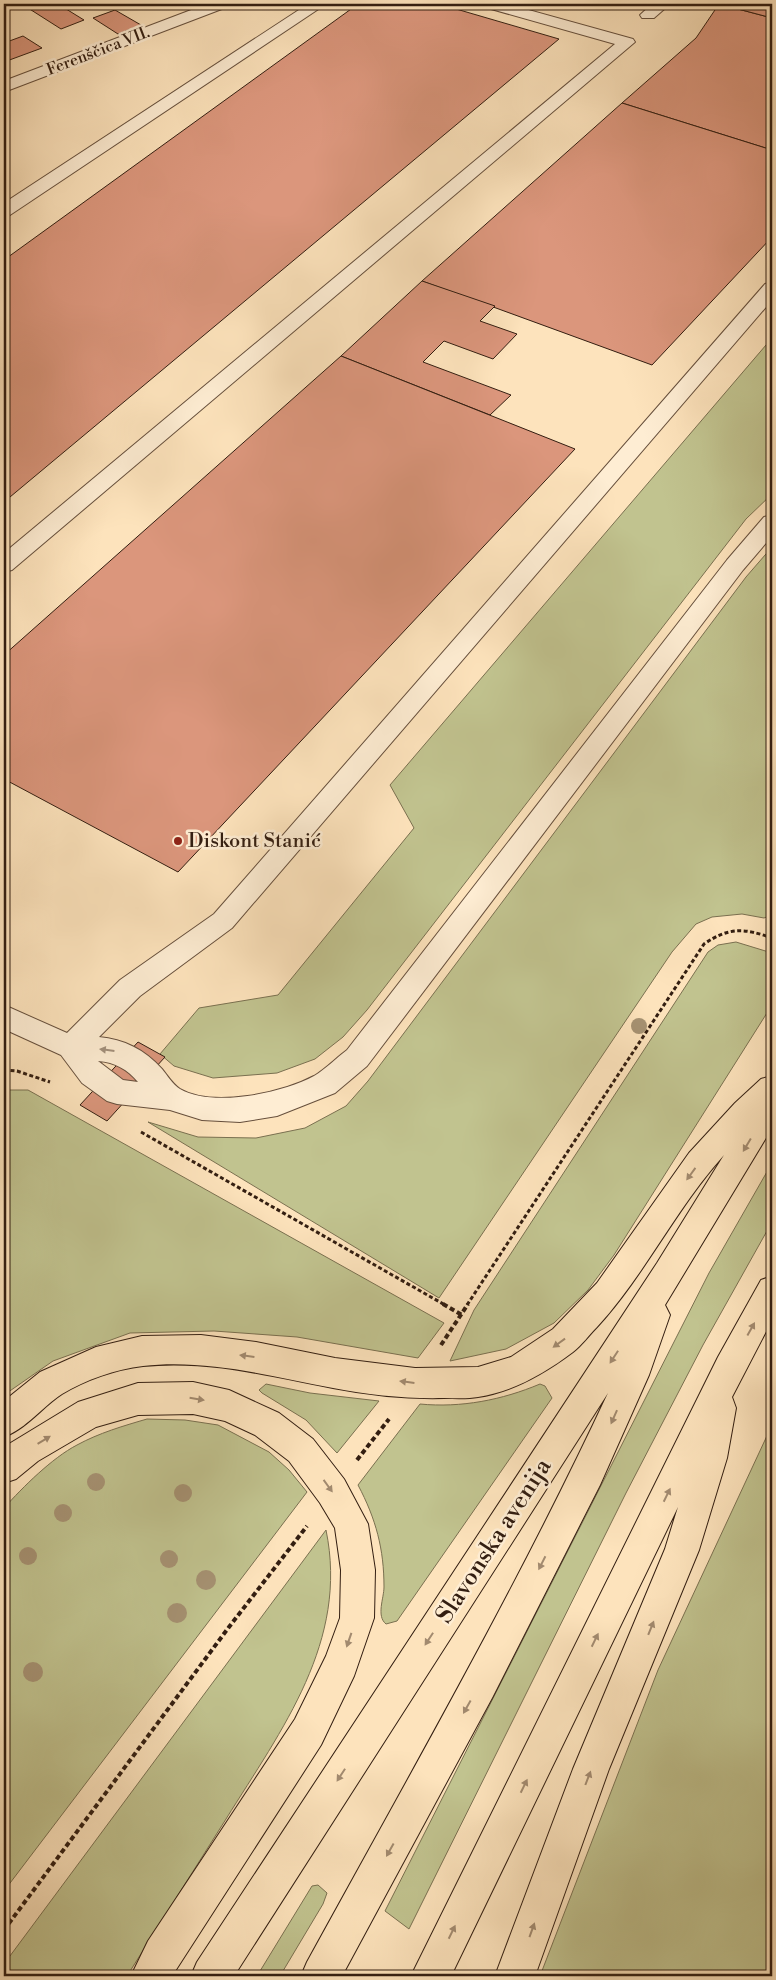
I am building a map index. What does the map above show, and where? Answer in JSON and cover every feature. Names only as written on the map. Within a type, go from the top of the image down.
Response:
[{"type":"main road","points":[[4,1421],[51,1383],[96,1362],[142,1351],[201,1350],[256,1357],[335,1373],[415,1383],[478,1382],[519,1370],[564,1340],[608,1293],[655,1222],[699,1162],[745,1112],[772,1087]]},
{"type":"main road","name":"Slavonska avenija","points":[[211,1976],[668,1273],[772,1103]]},
{"type":"main road","points":[[321,1976],[479,1685],[588,1473],[632,1375],[668,1273]]},
{"type":"main road","points":[[431,1976],[729,1368],[772,1290]]},
{"type":"main road","points":[[515,1976],[591,1769],[682,1550],[710,1458],[729,1368]]},
{"type":"main road","points":[[4,1467],[26,1450],[89,1413],[138,1399],[193,1398],[229,1406],[267,1424],[301,1450],[332,1491],[351,1524],[358,1570],[357,1618],[341,1663],[308,1732],[162,1956],[151,1976]]},
{"type":"street","name":"Ferenščica VII.","points":[[4,87],[220,4]]},
{"type":"street","points":[[4,211],[318,4]]},
{"type":"street","points":[[4,565],[626,42],[490,4]]},
{"type":"street","points":[[648,15],[662,4]]},
{"type":"street","points":[[71,1047],[130,988],[223,921],[772,288]]},
{"type":"street","points":[[4,1018],[71,1047],[92,1074],[117,1092],[170,1098],[202,1108],[240,1110],[277,1104],[325,1084],[357,1058],[735,565],[772,522]]},
{"type":"path","points":[[440,1347],[704,944],[718,933],[746,930],[772,937]]},
{"type":"path","points":[[4,1070],[17,1071],[57,1085]]},
{"type":"path","points":[[137,1129],[462,1315]]},
{"type":"path","points":[[352,1467],[392,1416]]},
{"type":"path","points":[[4,1930],[229,1627],[311,1520]]},
{"type":"green space","points":[[772,338],[772,494],[746,519],[367,1010],[343,1037],[315,1059],[277,1073],[213,1078],[174,1066],[160,1054],[199,1008],[278,995],[414,828],[390,785]]},
{"type":"green space","points":[[772,547],[772,915],[764,918],[742,914],[712,917],[696,924],[672,952],[439,1298],[148,1122],[198,1137],[256,1138],[305,1128],[346,1106],[368,1081],[746,577]]},
{"type":"green space","points":[[736,942],[772,953],[772,1005],[614,1255],[588,1290],[554,1323],[506,1349],[450,1361],[474,1310],[708,952],[718,945]]},
{"type":"green space","points":[[4,1090],[28,1090],[444,1323],[418,1358],[297,1337],[214,1331],[130,1333],[53,1361],[4,1395]]},
{"type":"green space","points":[[772,1163],[772,1222],[703,1345],[626,1493],[409,1929],[385,1911],[709,1273]]},
{"type":"green space","points":[[266,1384],[310,1393],[379,1401],[337,1453],[306,1420],[262,1393],[259,1390]]},
{"type":"green space","points":[[540,1384],[545,1386],[552,1398],[397,1621],[386,1624],[381,1616],[384,1573],[381,1547],[370,1510],[358,1485],[420,1404],[451,1405],[481,1402],[526,1390]]},
{"type":"green space","points":[[147,1419],[185,1420],[218,1425],[269,1452],[289,1470],[307,1492],[4,1891],[4,1508],[38,1474],[67,1451],[102,1433]]},
{"type":"green space","points":[[772,1425],[772,1976],[540,1976],[658,1670]]},
{"type":"green space","points":[[326,1530],[331,1571],[328,1609],[319,1646],[306,1682],[268,1751],[127,1976],[4,1976],[4,1964]]},
{"type":"green space","points":[[318,1885],[327,1893],[323,1904],[280,1976],[257,1976],[312,1886]]},
{"type":"building","points":[[41,4],[58,4],[84,20],[61,29],[28,8]]},
{"type":"building","points":[[358,4],[439,4],[559,39],[4,502],[4,260]]},
{"type":"building","points":[[719,4],[772,18],[772,150],[622,103],[696,38]]},
{"type":"building","points":[[719,4],[772,4],[772,18]]},
{"type":"building","points":[[115,10],[141,25],[118,34],[93,18]]},
{"type":"building","points":[[23,36],[42,48],[4,62],[4,43]]},
{"type":"building","points":[[622,103],[772,150],[772,237],[652,365],[422,281]]},
{"type":"building","points":[[422,281],[495,306],[480,321],[517,334],[493,359],[444,341],[423,362],[511,395],[490,415],[341,356]]},
{"type":"building","points":[[341,356],[575,449],[178,872],[4,779],[4,655]]},
{"type":"building","points":[[138,1042],[165,1057],[107,1121],[80,1105]]},
{"type":"place","name":"Diskont Stanić","points":[[178,841]]}]
